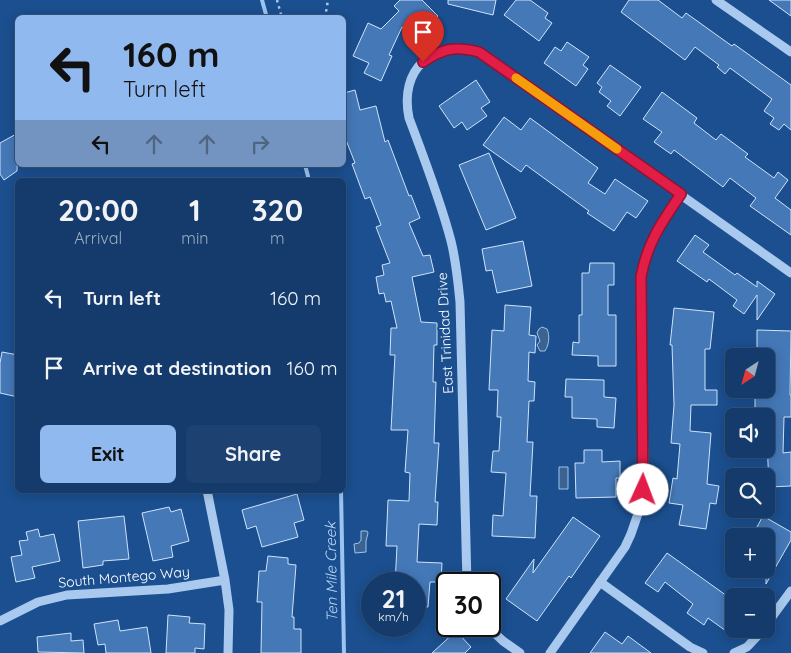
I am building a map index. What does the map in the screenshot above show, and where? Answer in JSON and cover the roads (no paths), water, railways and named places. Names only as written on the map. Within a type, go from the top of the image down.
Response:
[{"type":"street","points":[[716,0],[791,52]]},
{"type":"street","name":"East Trinidad Drive","points":[[467,572],[460,302],[457,272],[444,214],[409,118],[406,103],[408,88],[413,74],[423,62],[435,53],[449,49],[465,48],[479,52],[681,194]]},
{"type":"street","points":[[550,653],[624,547],[631,534],[641,505],[644,475],[641,277],[648,248],[654,234],[681,194],[791,273]]},
{"type":"street","points":[[208,493],[226,580],[229,610],[228,653]]},
{"type":"street","name":"South Montego Way","points":[[0,621],[38,602],[67,594],[168,589],[226,580]]},
{"type":"street","points":[[600,582],[690,647],[703,653]]},
{"type":"street","points":[[775,613],[791,591]]},
{"type":"street","points":[[499,637],[520,653]]},
{"type":"street","points":[[734,653],[747,647],[756,638]]},
{"type":"water","points":[[542,327],[547,329],[549,335],[545,351],[540,351],[537,345],[540,341],[537,333]]},
{"type":"water","points":[[559,467],[568,467],[568,489],[559,489]]},
{"type":"water","points":[[361,531],[367,531],[368,533],[366,552],[355,553],[354,544],[359,543],[361,540]]},
{"type":"waterway","name":"Ten Mile Creek","points":[[262,0],[266,15]]},
{"type":"waterway","name":"Ten Mile Creek","points":[[306,167],[308,178]]},
{"type":"waterway","name":"Ten Mile Creek","points":[[341,493],[344,653]]}]
